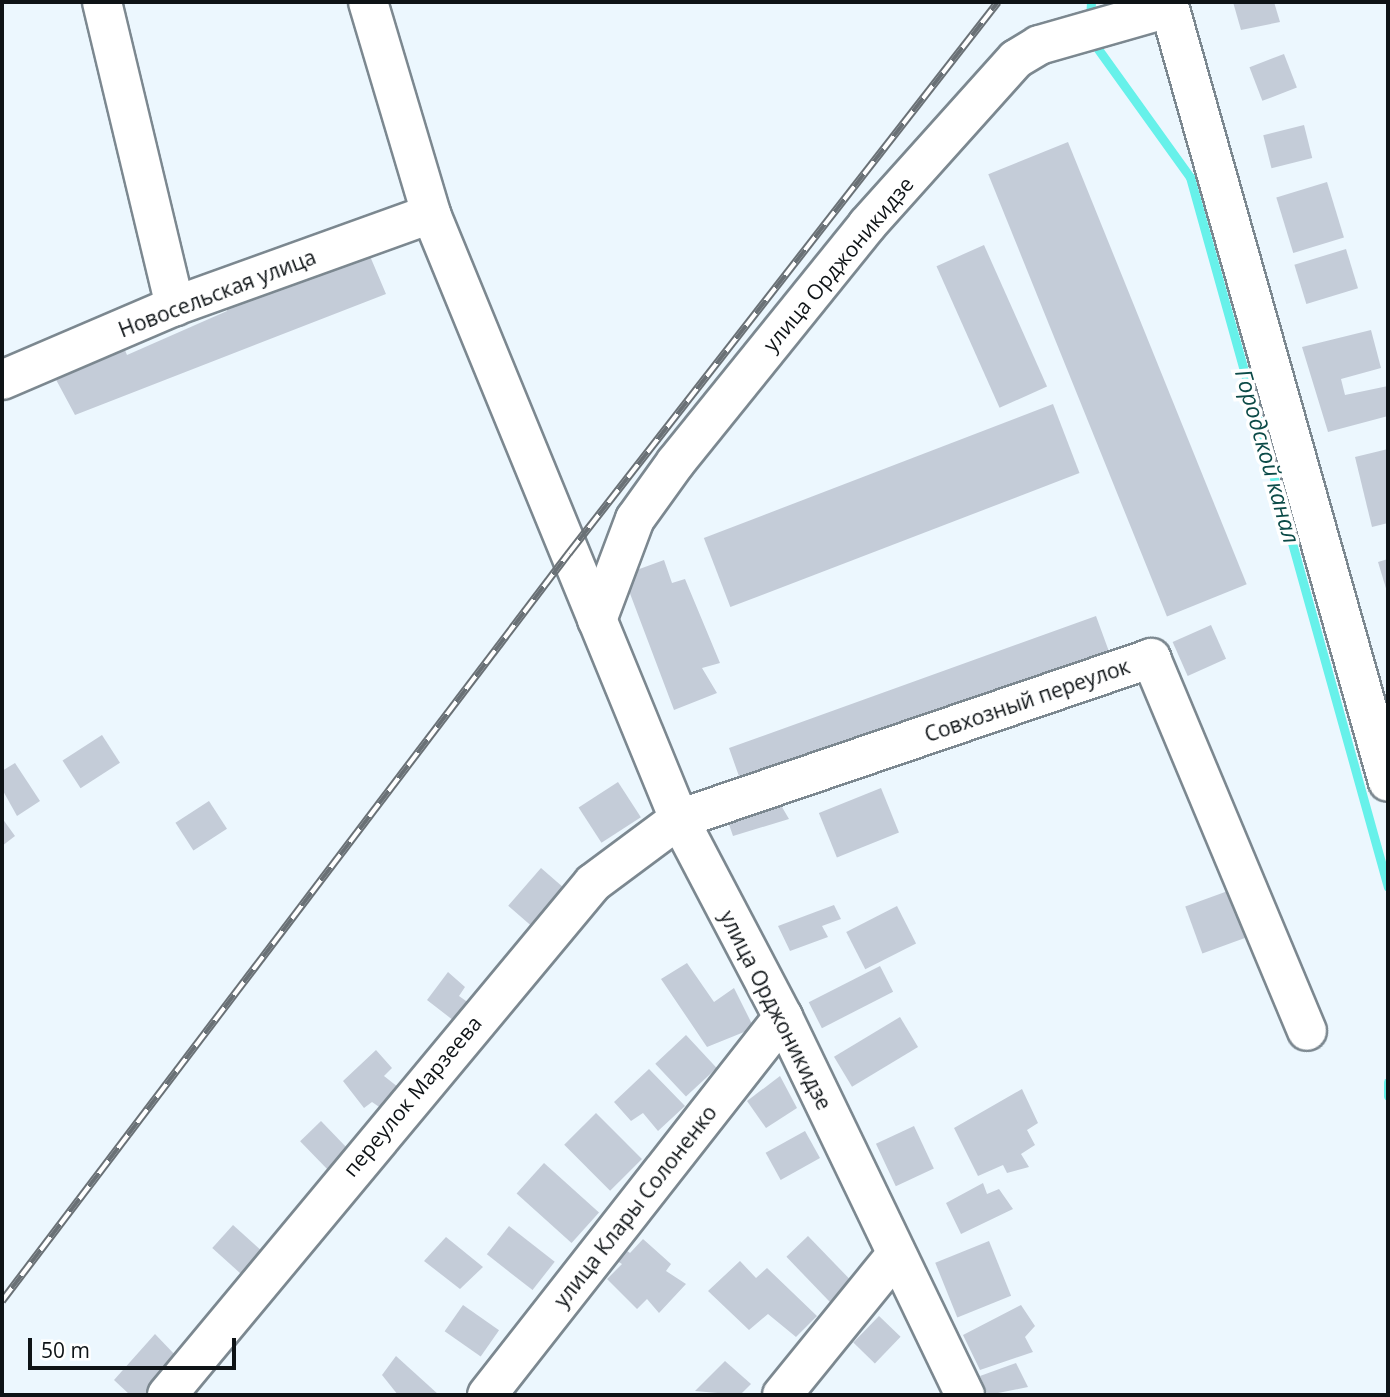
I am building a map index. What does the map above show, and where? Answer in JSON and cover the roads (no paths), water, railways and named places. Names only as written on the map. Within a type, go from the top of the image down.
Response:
[{"type":"street","points":[[102,2],[176,306]]},
{"type":"street","name":"улица Орджоникидзе","points":[[368,2],[431,214],[679,819],[783,1017],[895,1255],[965,1395]]},
{"type":"street","name":"улица Орджоникидзе","points":[[597,620],[635,519],[676,462],[867,225],[1016,59],[1039,45],[1168,5],[1388,782]]},
{"type":"street","name":"Новосельская улица","points":[[3,376],[176,306],[431,214]]},
{"type":"street","name":"Совхозный переулок","points":[[679,819],[1151,658],[1307,1031]]},
{"type":"street","name":"переулок Марзеева","points":[[167,1395],[593,883],[679,819]]},
{"type":"street","name":"улица Клары Солоненко","points":[[487,1395],[783,1017]]},
{"type":"street","points":[[782,1395],[895,1255]]},
{"type":"waterway","name":"Городской канал","points":[[1090,21],[1091,2]]},
{"type":"waterway","name":"Городской канал","points":[[1098,49],[1190,177],[1388,887]]},
{"type":"waterway","name":"Городской канал","points":[[1388,1082],[1388,1096]]},
{"type":"railway","points":[[2,1301],[569,553],[998,2]]}]
